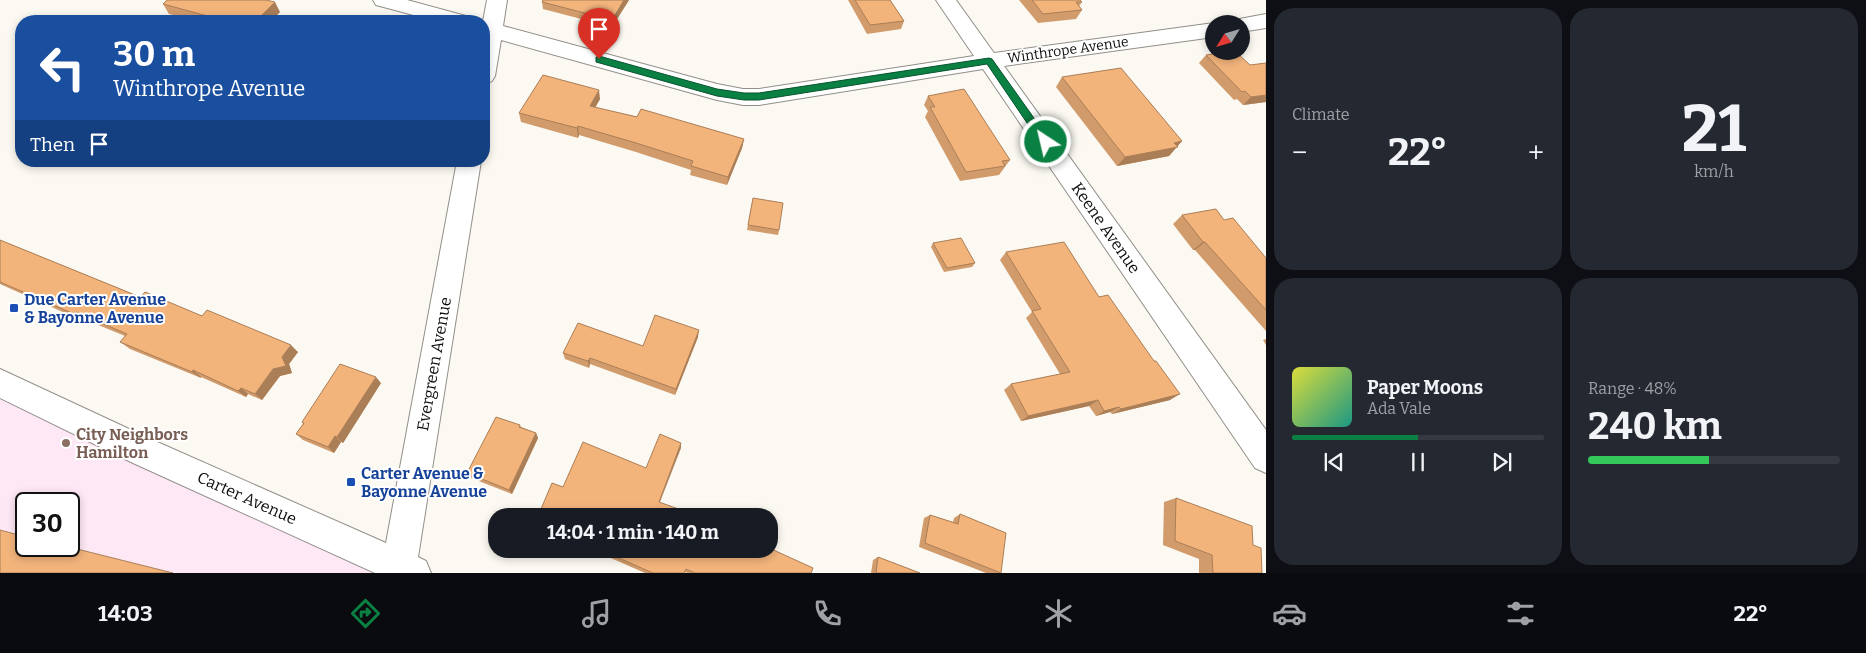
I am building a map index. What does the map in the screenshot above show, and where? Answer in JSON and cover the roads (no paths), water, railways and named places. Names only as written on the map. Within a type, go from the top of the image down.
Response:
[{"type":"street","points":[[382,0],[437,15]]},
{"type":"street","points":[[490,23],[497,0]]},
{"type":"street","name":"Keene Avenue","points":[[946,0],[1266,457]]},
{"type":"street","points":[[1250,24],[1266,21]]},
{"type":"street","name":"Winthrope Avenue","points":[[490,30],[717,92],[744,97],[759,97],[989,61],[1205,31]]},
{"type":"street","name":"Evergreen Avenue","points":[[407,569],[468,167]]},
{"type":"street","name":"Carter Avenue","points":[[0,383],[144,452],[407,569]]},
{"type":"place","name":"Due Carter Avenue & Bayonne Avenue","points":[[14,308]]},
{"type":"place","name":"City Neighbors Hamilton","points":[[66,443]]},
{"type":"place","name":"Carter Avenue & Bayonne Avenue","points":[[351,482]]}]
